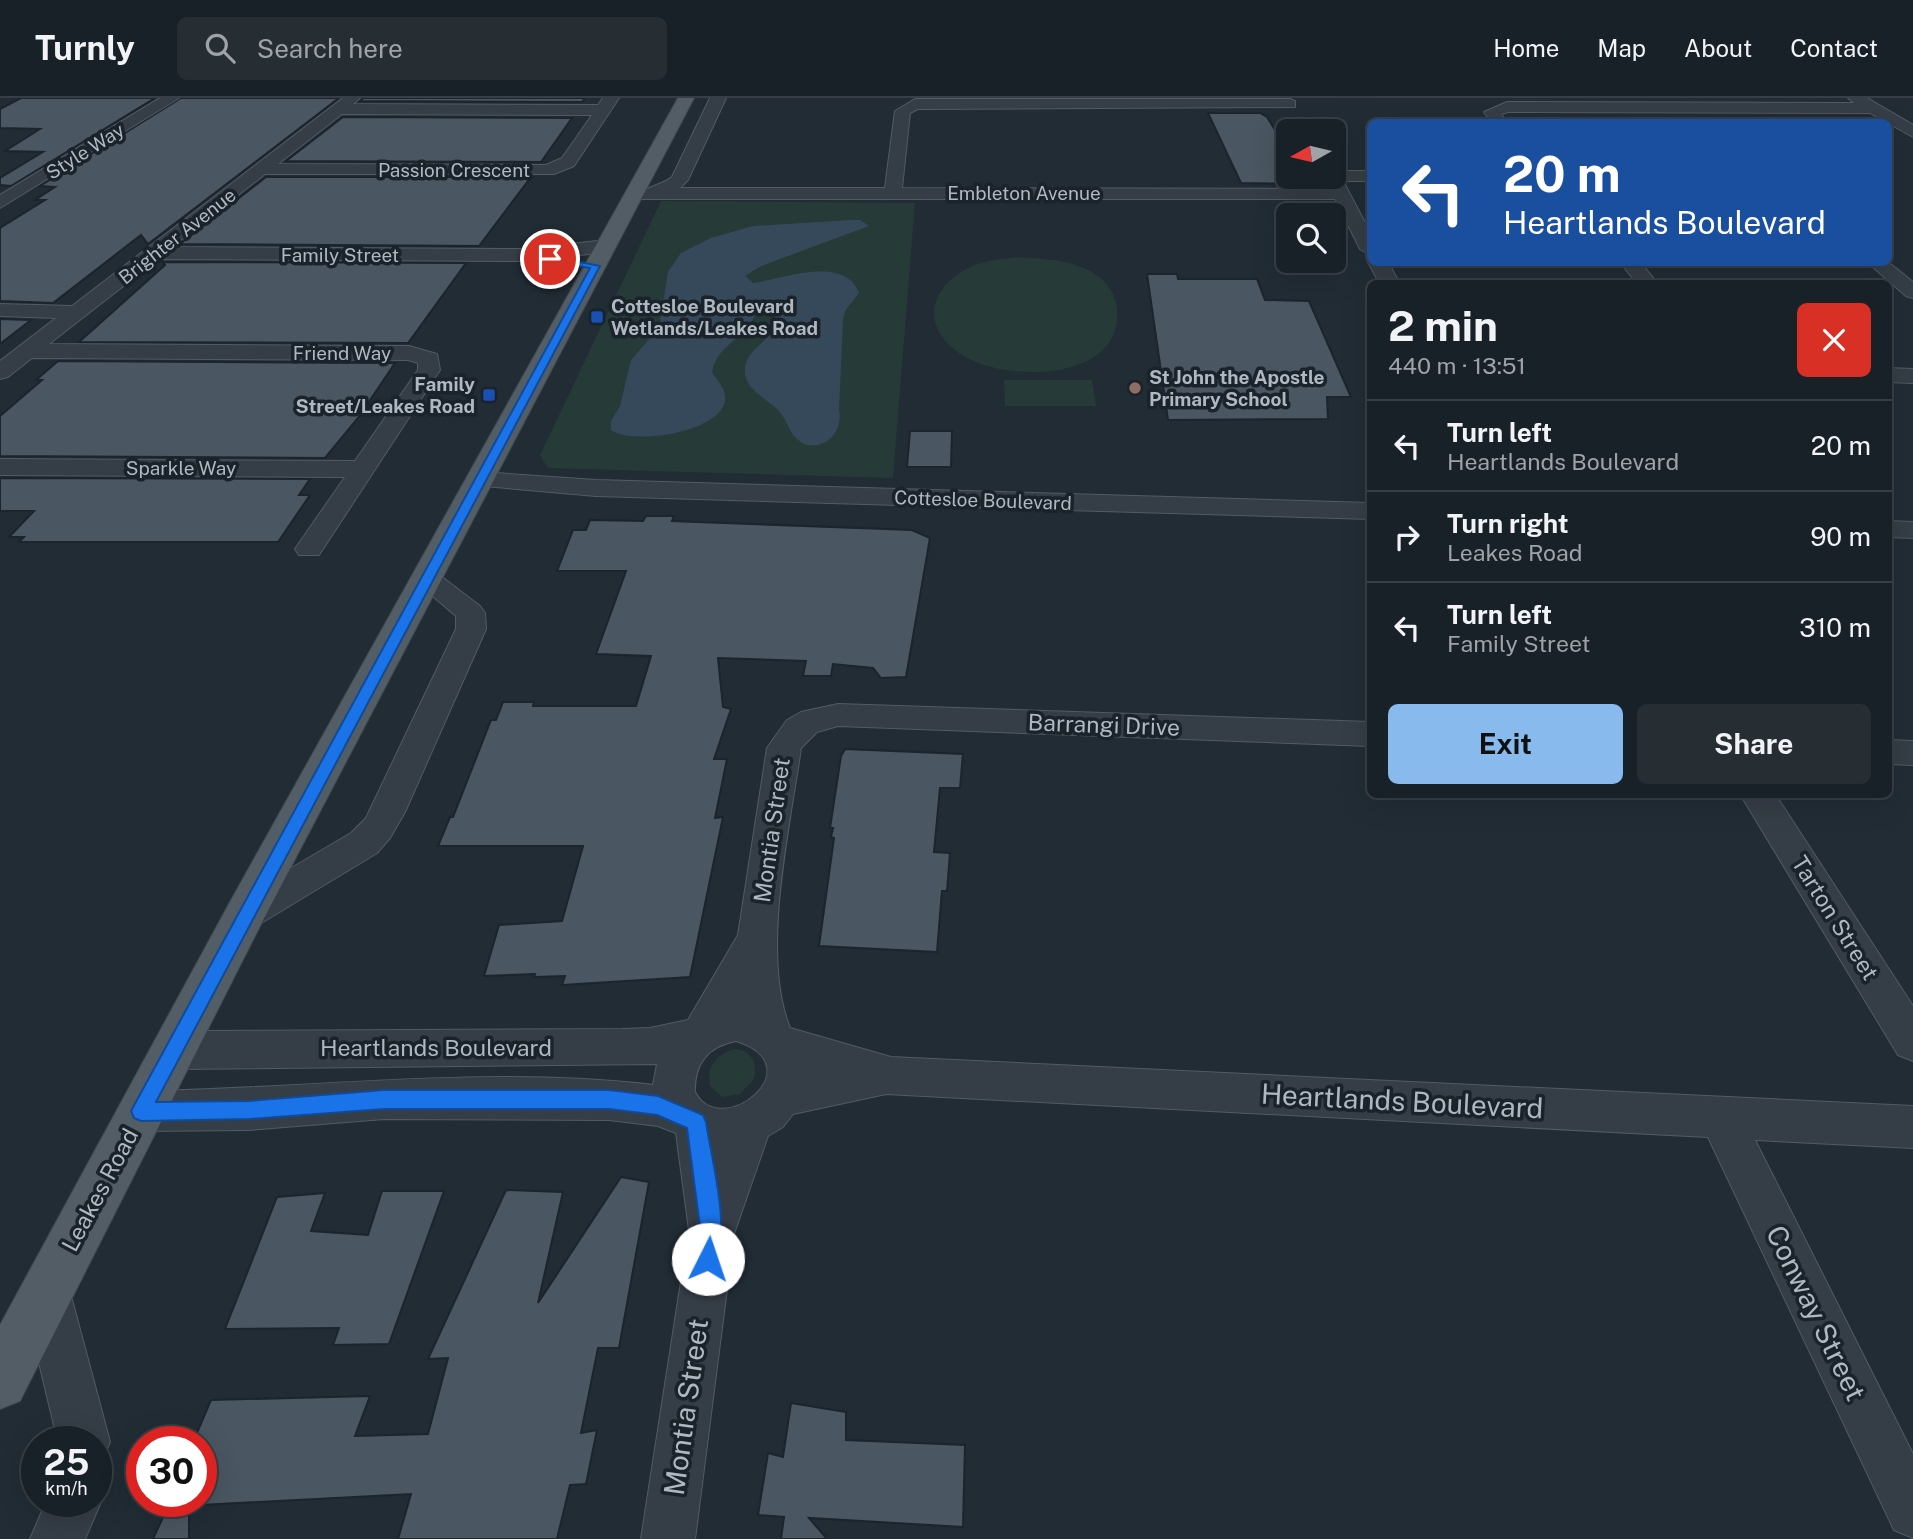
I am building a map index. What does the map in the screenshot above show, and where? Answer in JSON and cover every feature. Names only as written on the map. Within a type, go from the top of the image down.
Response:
[{"type":"main road","name":"Leakes Road","points":[[0,1381],[245,914],[428,580],[686,98]]},
{"type":"street","name":"Style Way","points":[[0,204],[171,98]]},
{"type":"street","points":[[630,200],[669,188],[679,180],[718,98]]},
{"type":"street","points":[[1856,98],[1891,119]]},
{"type":"street","points":[[892,193],[903,111],[915,104],[1288,101],[1298,119]]},
{"type":"street","points":[[345,103],[607,104]]},
{"type":"street","name":"Brighter Avenue","points":[[0,372],[345,103]]},
{"type":"street","name":"Passion Crescent","points":[[262,169],[548,170],[568,162],[607,104]]},
{"type":"street","points":[[1497,119],[1492,112],[1502,107],[1873,108]]},
{"type":"street","points":[[1892,119],[1913,132]]},
{"type":"street","points":[[1346,176],[1367,176]]},
{"type":"street","name":"Embleton Avenue","points":[[679,180],[691,189],[707,192]]},
{"type":"street","points":[[1340,189],[1367,243]]},
{"type":"street","name":"Embleton Avenue","points":[[656,193],[1342,194]]},
{"type":"street","name":"Family Street","points":[[153,253],[601,256]]},
{"type":"street","points":[[1632,266],[1645,280]]},
{"type":"street","points":[[1880,266],[1913,292]]},
{"type":"street","points":[[0,310],[79,312]]},
{"type":"street","name":"Friend Way","points":[[27,351],[409,353],[425,356],[432,364],[429,370],[309,549]]},
{"type":"street","points":[[1892,375],[1913,376]]},
{"type":"street","name":"Sparkle Way","points":[[0,467],[362,469]]},
{"type":"street","name":"Cottesloe Boulevard","points":[[477,487],[596,488],[1367,511]]},
{"type":"street","points":[[1892,529],[1913,530]]},
{"type":"street","points":[[245,914],[364,843],[388,812],[471,629],[470,612],[428,580]]},
{"type":"street","name":"Barrangi Drive","points":[[838,715],[1367,734]]},
{"type":"street","name":"Montia Street","points":[[776,1038],[762,997],[757,937],[784,748],[787,740],[801,725],[838,715]]},
{"type":"street","points":[[1892,752],[1913,753]]},
{"type":"street","name":"Tarton Street","points":[[1760,798],[1913,1042]]},
{"type":"street","name":"Montia Street","points":[[702,1034],[757,937]]},
{"type":"street","points":[[141,1111],[249,1110],[384,1100],[609,1100],[658,1105],[692,1119],[719,1130],[766,1110],[789,1078],[789,1060],[776,1038],[736,1023],[702,1034],[681,1055],[673,1077],[675,1098],[692,1119]]},
{"type":"street","name":"Heartlands Boulevard","points":[[173,1050],[622,1048],[650,1047],[702,1034]]},
{"type":"street","name":"Heartlands Boulevard","points":[[776,1038],[891,1076],[1913,1127]]},
{"type":"street","name":"Heartlands Boulevard","points":[[766,1110],[891,1076]]},
{"type":"street","name":"Montia Street","points":[[668,1539],[711,1234],[766,1110]]},
{"type":"street","name":"Conway Street","points":[[1720,1116],[1913,1511]]},
{"type":"street","name":"Montia Street","points":[[692,1119],[711,1234]]},
{"type":"street","points":[[47,1292],[80,1426]]},
{"type":"street","points":[[57,1539],[67,1517]]},
{"type":"green space","points":[[661,201],[915,203],[893,478],[548,468],[540,455]]},
{"type":"green space","points":[[1017,257],[1073,264],[1090,271],[1103,281],[1116,303],[1115,329],[1104,349],[1085,362],[1060,370],[1032,372],[1005,370],[979,363],[959,353],[947,342],[939,331],[934,307],[945,285],[970,267]]},
{"type":"green space","points":[[1004,380],[1092,380],[1096,406],[1005,406]]},
{"type":"green space","points":[[736,1049],[750,1055],[755,1068],[754,1079],[740,1094],[722,1097],[710,1086],[711,1067],[718,1057]]},
{"type":"water","points":[[860,220],[869,226],[761,266],[745,276],[753,283],[795,274],[827,272],[840,274],[852,281],[859,293],[845,311],[843,319],[840,419],[833,435],[827,441],[812,445],[796,438],[778,410],[749,385],[746,378],[748,359],[773,327],[776,311],[771,308],[757,311],[746,329],[719,355],[712,372],[724,391],[724,405],[715,416],[681,432],[661,435],[641,437],[623,435],[611,430],[611,421],[620,406],[631,360],[659,328],[668,272],[681,253],[711,238],[753,226]]},
{"type":"building","points":[[21,98],[155,98],[11,186],[0,185],[0,178],[43,152],[5,151],[40,129],[0,128],[0,109]]},
{"type":"building","points":[[181,98],[339,98],[148,244],[141,235],[53,303],[0,301],[0,228],[45,200],[35,200],[55,187],[40,186]]},
{"type":"building","points":[[363,98],[585,98],[582,102],[360,101]]},
{"type":"building","points":[[1208,113],[1260,113],[1267,117],[1276,132],[1276,184],[1241,183]]},
{"type":"building","points":[[343,117],[572,118],[541,162],[286,161]]},
{"type":"building","points":[[266,177],[531,177],[479,246],[180,244]]},
{"type":"building","points":[[163,262],[466,263],[408,343],[79,342],[165,265]]},
{"type":"building","points":[[1147,274],[1177,274],[1178,279],[1257,279],[1265,300],[1309,301],[1351,397],[1327,397],[1328,419],[1168,420]]},
{"type":"building","points":[[0,319],[31,320],[0,344]]},
{"type":"building","points":[[58,361],[395,363],[358,418],[325,458],[0,456],[0,416],[42,380],[36,380]]},
{"type":"building","points":[[910,431],[952,431],[951,467],[907,467]]},
{"type":"building","points":[[0,478],[310,479],[299,495],[310,495],[278,542],[19,542],[24,537],[9,537],[34,511],[0,511]]},
{"type":"building","points":[[646,516],[674,516],[672,521],[912,530],[930,538],[906,677],[881,678],[873,668],[833,664],[831,676],[803,676],[806,661],[718,658],[723,707],[731,709],[714,759],[727,759],[715,818],[723,817],[690,977],[562,985],[565,976],[484,976],[499,925],[562,921],[583,846],[438,846],[450,817],[453,817],[491,720],[496,720],[503,702],[534,702],[533,706],[636,706],[651,656],[596,654],[626,571],[557,571],[573,530],[586,530],[590,520],[643,521]]},
{"type":"building","points":[[845,749],[963,754],[960,788],[940,788],[934,852],[950,853],[947,891],[942,891],[937,952],[819,946],[834,838],[831,837],[833,828],[830,828],[841,756]]},
{"type":"building","points":[[621,1177],[649,1182],[619,1348],[598,1348],[581,1433],[597,1430],[586,1484],[570,1485],[557,1539],[398,1539],[411,1494],[217,1504],[217,1426],[200,1426],[211,1400],[370,1396],[355,1436],[428,1434],[448,1358],[428,1359],[506,1190],[563,1192],[538,1303]]},
{"type":"building","points":[[382,1191],[444,1191],[389,1344],[333,1345],[339,1328],[225,1329],[277,1197],[325,1193],[311,1231],[368,1235]]},
{"type":"building","points":[[791,1403],[846,1412],[846,1440],[965,1445],[963,1527],[809,1518],[827,1539],[781,1539],[784,1517],[758,1515],[768,1453],[783,1457]]},
{"type":"building","points":[[163,1517],[189,1517],[189,1539],[153,1539]]},
{"type":"place","name":"Cottesloe Boulevard Wetlands/Leakes Road","points":[[597,317]]},
{"type":"place","name":"St John the Apostle Primary School","points":[[1135,388]]},
{"type":"place","name":"Family Street/Leakes Road","points":[[489,395]]},
{"type":"route","points":[[550,259],[596,266],[141,1111],[249,1110],[384,1100],[609,1100],[658,1105],[696,1122],[711,1234],[708,1259]]}]
